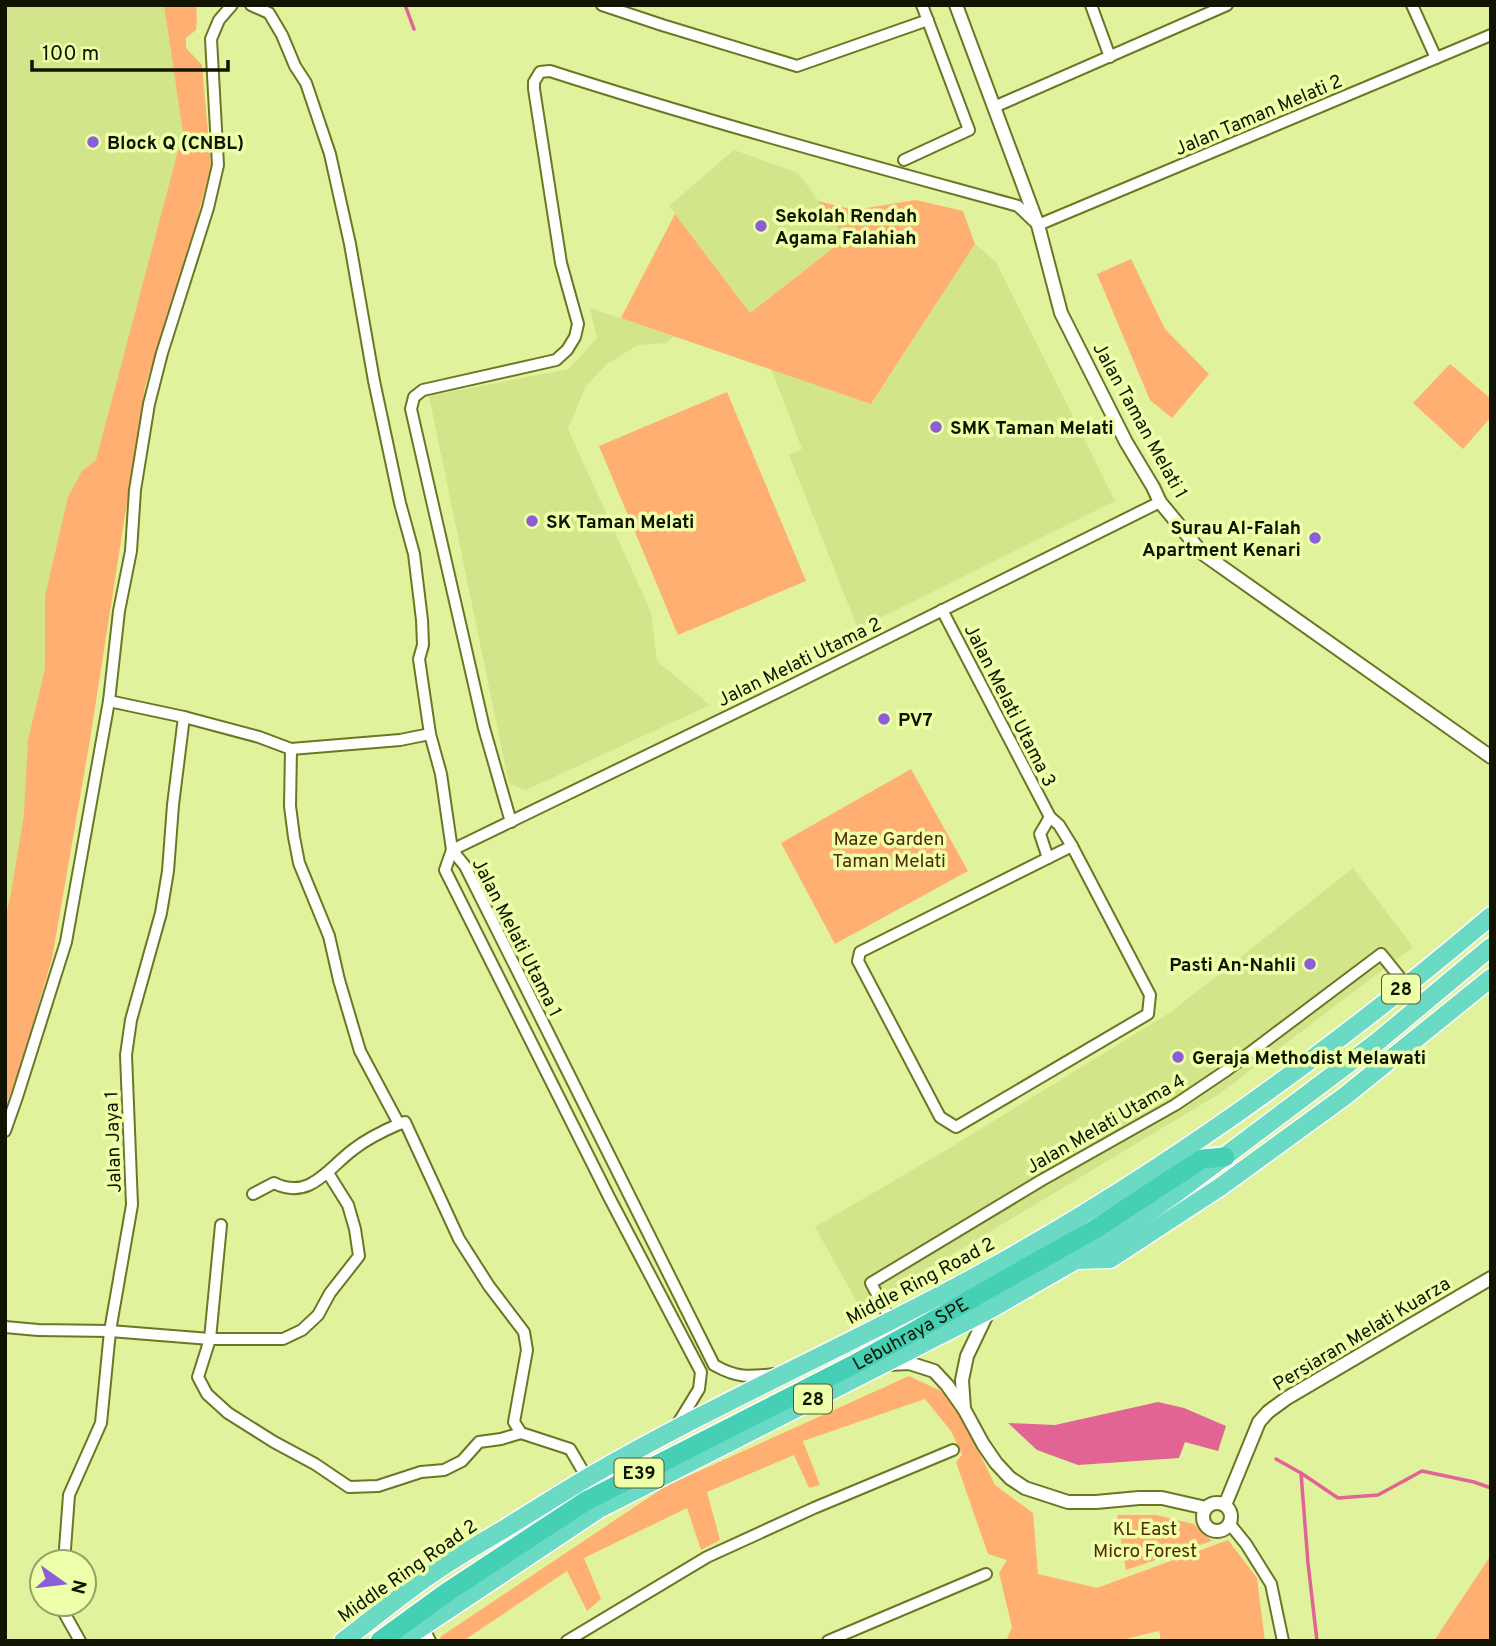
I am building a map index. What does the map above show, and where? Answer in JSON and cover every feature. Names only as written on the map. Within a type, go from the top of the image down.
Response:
[{"type":"highway","name":"Middle Ring Road 2","points":[[343,1641],[435,1572],[587,1478],[994,1266],[1166,1161],[1309,1061],[1491,916]]},
{"type":"highway","name":"28","points":[[401,1641],[426,1633],[599,1509],[989,1310],[1125,1229],[1377,1042],[1491,947]]},
{"type":"highway","points":[[1076,1260],[1110,1259],[1220,1187],[1345,1097],[1491,978]]},
{"type":"highway","name":"Lebuhraya SPE","points":[[380,1641],[446,1593],[586,1501],[913,1332],[1095,1229],[1202,1159],[1224,1157]]},
{"type":"street","points":[[5,1130],[66,942],[109,701],[119,611],[131,551],[135,490],[149,404],[162,353],[208,208],[218,165],[211,39],[219,20],[232,5]]},
{"type":"street","points":[[251,5],[268,13],[282,35],[295,66],[306,83],[330,154],[350,244],[377,395],[414,554],[422,620],[423,645],[419,659],[452,850]]},
{"type":"street","points":[[602,5],[797,65],[928,20]]},
{"type":"street","points":[[904,160],[969,130],[922,5]]},
{"type":"street","name":"Jalan Taman Melati 1","points":[[956,5],[1038,225],[1061,313],[1126,442],[1160,502],[1202,553],[1491,757]]},
{"type":"street","points":[[1090,5],[1110,57]]},
{"type":"street","points":[[994,107],[1227,5]]},
{"type":"street","points":[[1412,5],[1436,58]]},
{"type":"street","name":"Jalan Taman Melati 2","points":[[1038,225],[1491,34]]},
{"type":"street","points":[[511,822],[484,728],[411,409],[414,397],[423,390],[556,360],[567,350],[575,337],[578,324],[561,263],[534,89],[534,82],[540,72],[550,71],[748,131],[1018,206],[1038,225]]},
{"type":"street","name":"Jalan Melati Utama 2","points":[[452,850],[1160,502]]},
{"type":"street","name":"Jalan Melati Utama 3","points":[[942,610],[1049,817],[1059,825],[1072,846],[1150,995],[1148,1014],[956,1127],[940,1117],[858,961],[860,951],[1048,858]]},
{"type":"street","points":[[109,701],[184,717],[259,737],[291,749],[400,740],[430,734]]},
{"type":"street","name":"Jalan Jaya 1","points":[[65,1548],[69,1495],[101,1423],[110,1331],[132,1205],[127,1055],[131,1020],[162,913],[184,717]]},
{"type":"street","points":[[291,749],[290,806],[299,863],[329,936],[360,1051],[399,1124]]},
{"type":"street","points":[[1049,817],[1040,834],[1048,858],[1072,846]]},
{"type":"street","name":"Jalan Melati Utama 1","points":[[452,850],[465,866],[714,1365],[744,1377],[789,1373]]},
{"type":"street","name":"Jalan Melati Utama 1","points":[[452,850],[445,870],[609,1197],[701,1372],[699,1390],[674,1431]]},
{"type":"street","name":"Jalan Melati Utama 4","points":[[891,1321],[871,1283],[1042,1180],[1175,1105],[1227,1070],[1381,954],[1406,985]]},
{"type":"street","points":[[253,1194],[274,1183],[285,1189],[299,1189],[314,1182],[328,1173],[353,1149],[380,1132],[405,1122],[459,1239],[489,1286],[524,1332],[527,1350],[514,1422],[521,1433]]},
{"type":"street","points":[[5,1327],[110,1331],[210,1339],[283,1339],[302,1330],[318,1315],[330,1293],[359,1256],[348,1205],[328,1173]]},
{"type":"street","points":[[222,1225],[210,1339],[198,1377],[207,1394],[228,1413],[349,1487],[378,1486],[421,1472],[444,1470],[462,1461],[479,1442],[521,1433],[570,1449],[587,1478]]},
{"type":"street","name":"Persiaran Melati Kuarza","points":[[1225,1506],[1259,1422],[1268,1412],[1287,1398],[1491,1278]]},
{"type":"street","points":[[964,1409],[962,1380],[968,1356],[989,1310]]},
{"type":"street","points":[[882,1364],[909,1363],[934,1371],[964,1409],[996,1463],[1010,1478],[1025,1488],[1068,1502],[1162,1498],[1206,1508]]},
{"type":"street","points":[[567,1641],[707,1557],[814,1508],[953,1450]]},
{"type":"street","points":[[1213,1503],[1225,1506],[1230,1512],[1229,1523],[1222,1530],[1209,1528],[1203,1516],[1206,1508],[1213,1503]]},
{"type":"street","points":[[1229,1523],[1271,1584],[1283,1641]]},
{"type":"street","points":[[828,1641],[986,1574]]},
{"type":"street","points":[[67,1618],[80,1641]]},
{"type":"shaded area","points":[[5,5],[169,5],[184,132],[5,952]]},
{"type":"shaded area","name":"Sekolah Rendah Agama Falahiah","points":[[734,150],[798,173],[846,238],[750,313],[669,206]]},
{"type":"shaded area","name":"SMK Taman Melati","points":[[975,244],[996,262],[1115,501],[858,629],[789,455],[802,449],[771,369],[872,403]]},
{"type":"shaded area","name":"SK Taman Melati","points":[[590,308],[674,336],[666,343],[638,345],[607,364],[586,386],[568,429],[651,612],[657,661],[710,705],[526,790],[509,784],[429,396],[569,369],[597,338]]},
{"type":"shaded area","points":[[1353,868],[1413,947],[1219,1094],[861,1309],[815,1227],[1171,1012]]},
{"type":"shaded area","points":[[1158,1402],[1184,1408],[1226,1426],[1218,1451],[1185,1442],[1179,1458],[1078,1465],[1037,1450],[1008,1423],[1055,1425]]},
{"type":"green space","points":[[164,5],[196,5],[196,30],[186,38],[186,48],[202,65],[211,167],[145,387],[90,740],[52,959],[5,1108],[5,921],[24,815],[28,740],[45,669],[45,596],[68,497],[82,471],[96,460],[183,132]]},
{"type":"green space","points":[[916,200],[963,211],[975,244],[871,404],[621,318],[675,214],[750,313],[846,238],[818,201],[854,210]]},
{"type":"green space","points":[[1131,259],[1165,329],[1209,374],[1172,418],[1150,400],[1097,274]]},
{"type":"green space","points":[[1450,364],[1491,399],[1491,417],[1463,449],[1413,403]]},
{"type":"green space","points":[[727,392],[806,581],[678,635],[599,446]]},
{"type":"green space","name":"Maze Garden Taman Melati","points":[[911,769],[968,871],[835,944],[781,843]]},
{"type":"green space","points":[[909,1376],[943,1392],[968,1429],[995,1485],[1033,1513],[1038,1574],[1097,1588],[1228,1540],[1257,1578],[1265,1641],[1161,1641],[1159,1631],[1117,1641],[1003,1641],[1007,1639],[1012,1627],[999,1573],[1007,1560],[988,1554],[956,1462],[962,1455],[951,1431],[925,1399],[803,1441],[820,1485],[809,1488],[794,1455],[707,1492],[720,1540],[701,1550],[687,1508],[584,1558],[601,1599],[587,1611],[567,1571],[466,1641],[442,1641],[440,1637],[666,1486]]},
{"type":"green space","name":"KL East Micro Forest","points":[[1117,1515],[1156,1515],[1194,1524],[1212,1541],[1126,1570]]},
{"type":"green space","points":[[1491,1555],[1491,1641],[1434,1641]]},
{"type":"waterway","points":[[405,5],[414,29]]},
{"type":"waterway","points":[[1276,1459],[1338,1498],[1378,1495],[1422,1471],[1491,1488]]},
{"type":"waterway","points":[[1301,1473],[1317,1641]]},
{"type":"place","name":"Block Q (CNBL)","points":[[93,142]]},
{"type":"place","name":"Sekolah Rendah Agama Falahiah","points":[[761,226]]},
{"type":"place","name":"SMK Taman Melati","points":[[936,427]]},
{"type":"place","name":"SK Taman Melati","points":[[532,521]]},
{"type":"place","name":"Surau Al-Falah Apartment Kenari","points":[[1315,538]]},
{"type":"place","name":"PV7","points":[[884,719]]},
{"type":"place","name":"Pasti An-Nahli","points":[[1310,964]]},
{"type":"place","name":"Geraja Methodist Melawati","points":[[1178,1057]]}]
